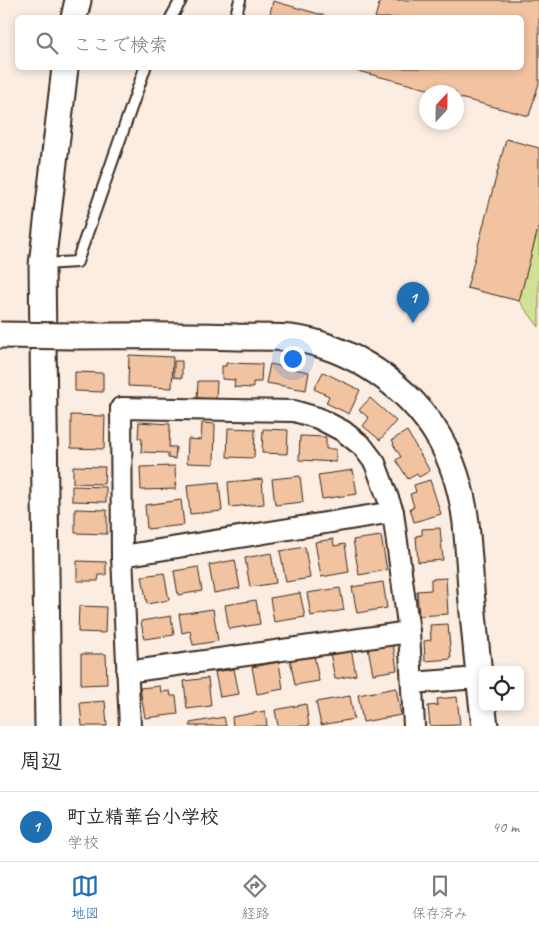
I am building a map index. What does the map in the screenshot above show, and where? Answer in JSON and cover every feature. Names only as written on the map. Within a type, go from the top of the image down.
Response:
[{"type":"street","points":[[75,15],[78,0]]},
{"type":"street","points":[[48,726],[42,264],[65,70]]},
{"type":"street","points":[[0,335],[291,338],[343,353],[366,365],[403,391],[428,418],[440,438],[449,458],[459,490],[466,523],[479,677],[412,683]]},
{"type":"street","points":[[130,726],[122,556],[121,408],[294,411],[318,418],[343,431],[362,446],[375,463],[393,512],[409,632],[414,726]]},
{"type":"street","points":[[122,556],[393,512]]},
{"type":"street","points":[[128,672],[409,632]]},
{"type":"street","points":[[483,711],[485,726]]},
{"type":"lane","points":[[172,15],[181,0]]},
{"type":"lane","points":[[236,15],[240,0]]},
{"type":"lane","points":[[42,264],[77,262],[143,70]]},
{"type":"green space","points":[[539,225],[539,327],[519,301]]},
{"type":"building","points":[[380,0],[539,0],[539,83],[529,116],[464,99],[464,85],[419,85],[419,87],[354,70],[524,70],[524,15],[376,15]]},
{"type":"building","points":[[273,1],[322,15],[270,15]]},
{"type":"building","points":[[506,139],[539,148],[539,225],[519,301],[467,288]]},
{"type":"building","points":[[129,355],[173,357],[172,388],[128,386]]},
{"type":"building","points":[[174,361],[182,361],[182,378],[174,377]]},
{"type":"building","points":[[226,363],[262,364],[261,382],[253,382],[253,388],[234,387],[235,380],[222,379],[222,366],[226,366]]},
{"type":"building","points":[[270,364],[309,372],[306,390],[266,383]]},
{"type":"building","points":[[75,372],[103,373],[103,392],[75,391]]},
{"type":"building","points":[[323,372],[360,390],[349,414],[326,403],[329,396],[314,389]]},
{"type":"building","points":[[198,381],[217,381],[216,399],[197,398]]},
{"type":"building","points":[[370,398],[396,421],[380,440],[363,426],[369,418],[359,410]]},
{"type":"building","points":[[71,415],[105,416],[104,449],[71,448]]},
{"type":"building","points":[[139,422],[170,424],[169,447],[176,447],[175,459],[168,458],[168,453],[141,452],[142,439],[138,438]]},
{"type":"building","points":[[202,423],[215,424],[214,464],[187,463],[188,439],[201,440]]},
{"type":"building","points":[[228,428],[255,429],[254,458],[227,457]]},
{"type":"building","points":[[263,429],[288,430],[287,454],[262,453]]},
{"type":"building","points":[[407,431],[430,471],[419,477],[417,474],[408,479],[396,460],[401,457],[392,440]]},
{"type":"building","points":[[300,436],[326,437],[326,449],[336,449],[336,462],[299,460]]},
{"type":"building","points":[[73,466],[105,467],[104,484],[73,483]]},
{"type":"building","points":[[175,466],[176,489],[141,490],[140,467]]},
{"type":"building","points":[[353,470],[357,494],[322,499],[318,475]]},
{"type":"building","points":[[300,476],[303,502],[275,505],[272,479]]},
{"type":"building","points":[[262,479],[264,504],[230,507],[228,482]]},
{"type":"building","points":[[430,480],[441,514],[414,522],[410,508],[414,507],[410,494],[416,492],[414,485]]},
{"type":"building","points":[[219,482],[222,511],[190,514],[187,485]]},
{"type":"building","points":[[72,486],[106,487],[106,502],[72,501]]},
{"type":"building","points":[[181,500],[184,525],[147,529],[145,505]]},
{"type":"building","points":[[75,509],[107,510],[107,534],[75,533]]},
{"type":"building","points":[[440,528],[443,560],[418,562],[416,536],[422,535],[422,529]]},
{"type":"building","points":[[381,536],[387,570],[359,575],[353,540]]},
{"type":"building","points":[[333,539],[334,546],[345,544],[349,572],[321,577],[315,542]]},
{"type":"building","points":[[305,547],[310,578],[286,582],[280,551]]},
{"type":"building","points":[[271,553],[276,583],[250,587],[245,558]]},
{"type":"building","points":[[235,560],[240,588],[214,593],[209,565]]},
{"type":"building","points":[[77,561],[106,562],[106,575],[99,575],[98,581],[77,581]]},
{"type":"building","points":[[198,567],[202,591],[178,595],[174,571]]},
{"type":"building","points":[[164,573],[169,600],[147,604],[142,576]]},
{"type":"building","points":[[446,578],[448,614],[419,616],[417,591],[431,590],[431,579]]},
{"type":"building","points":[[383,582],[387,608],[357,613],[352,587]]},
{"type":"building","points":[[340,588],[344,610],[311,616],[307,593]]},
{"type":"building","points":[[300,593],[305,617],[274,622],[270,598]]},
{"type":"building","points":[[256,600],[260,624],[229,629],[225,605]]},
{"type":"building","points":[[79,606],[106,607],[105,633],[78,632]]},
{"type":"building","points":[[213,609],[218,641],[193,645],[190,631],[182,633],[179,614]]},
{"type":"building","points":[[171,616],[174,635],[144,639],[141,621]]},
{"type":"building","points":[[448,624],[451,659],[425,661],[424,641],[431,640],[430,625]]},
{"type":"building","points":[[393,643],[397,670],[373,674],[368,648]]},
{"type":"building","points":[[351,649],[356,675],[335,679],[330,653]]},
{"type":"building","points":[[81,654],[106,654],[107,684],[81,685]]},
{"type":"building","points":[[314,655],[319,681],[295,685],[290,659]]},
{"type":"building","points":[[279,662],[283,689],[257,694],[252,667]]},
{"type":"building","points":[[234,669],[239,694],[220,697],[215,672]]},
{"type":"building","points":[[208,678],[211,706],[187,709],[184,681]]},
{"type":"building","points":[[160,686],[161,692],[170,691],[171,696],[176,696],[178,714],[145,718],[140,688]]},
{"type":"building","points":[[396,688],[401,715],[363,722],[358,695]]},
{"type":"building","points":[[350,696],[354,719],[321,725],[316,702]]},
{"type":"building","points":[[457,697],[460,725],[430,726],[428,706],[438,705],[437,699]]},
{"type":"building","points":[[105,701],[107,726],[82,726],[80,703]]},
{"type":"building","points":[[306,704],[309,726],[278,726],[275,710]]},
{"type":"building","points":[[265,711],[267,726],[233,726],[232,717]]},
{"type":"building","points":[[224,717],[226,726],[190,726],[190,723]]},
{"type":"place","name":"町立精華台小学校","points":[[413,323]]}]
